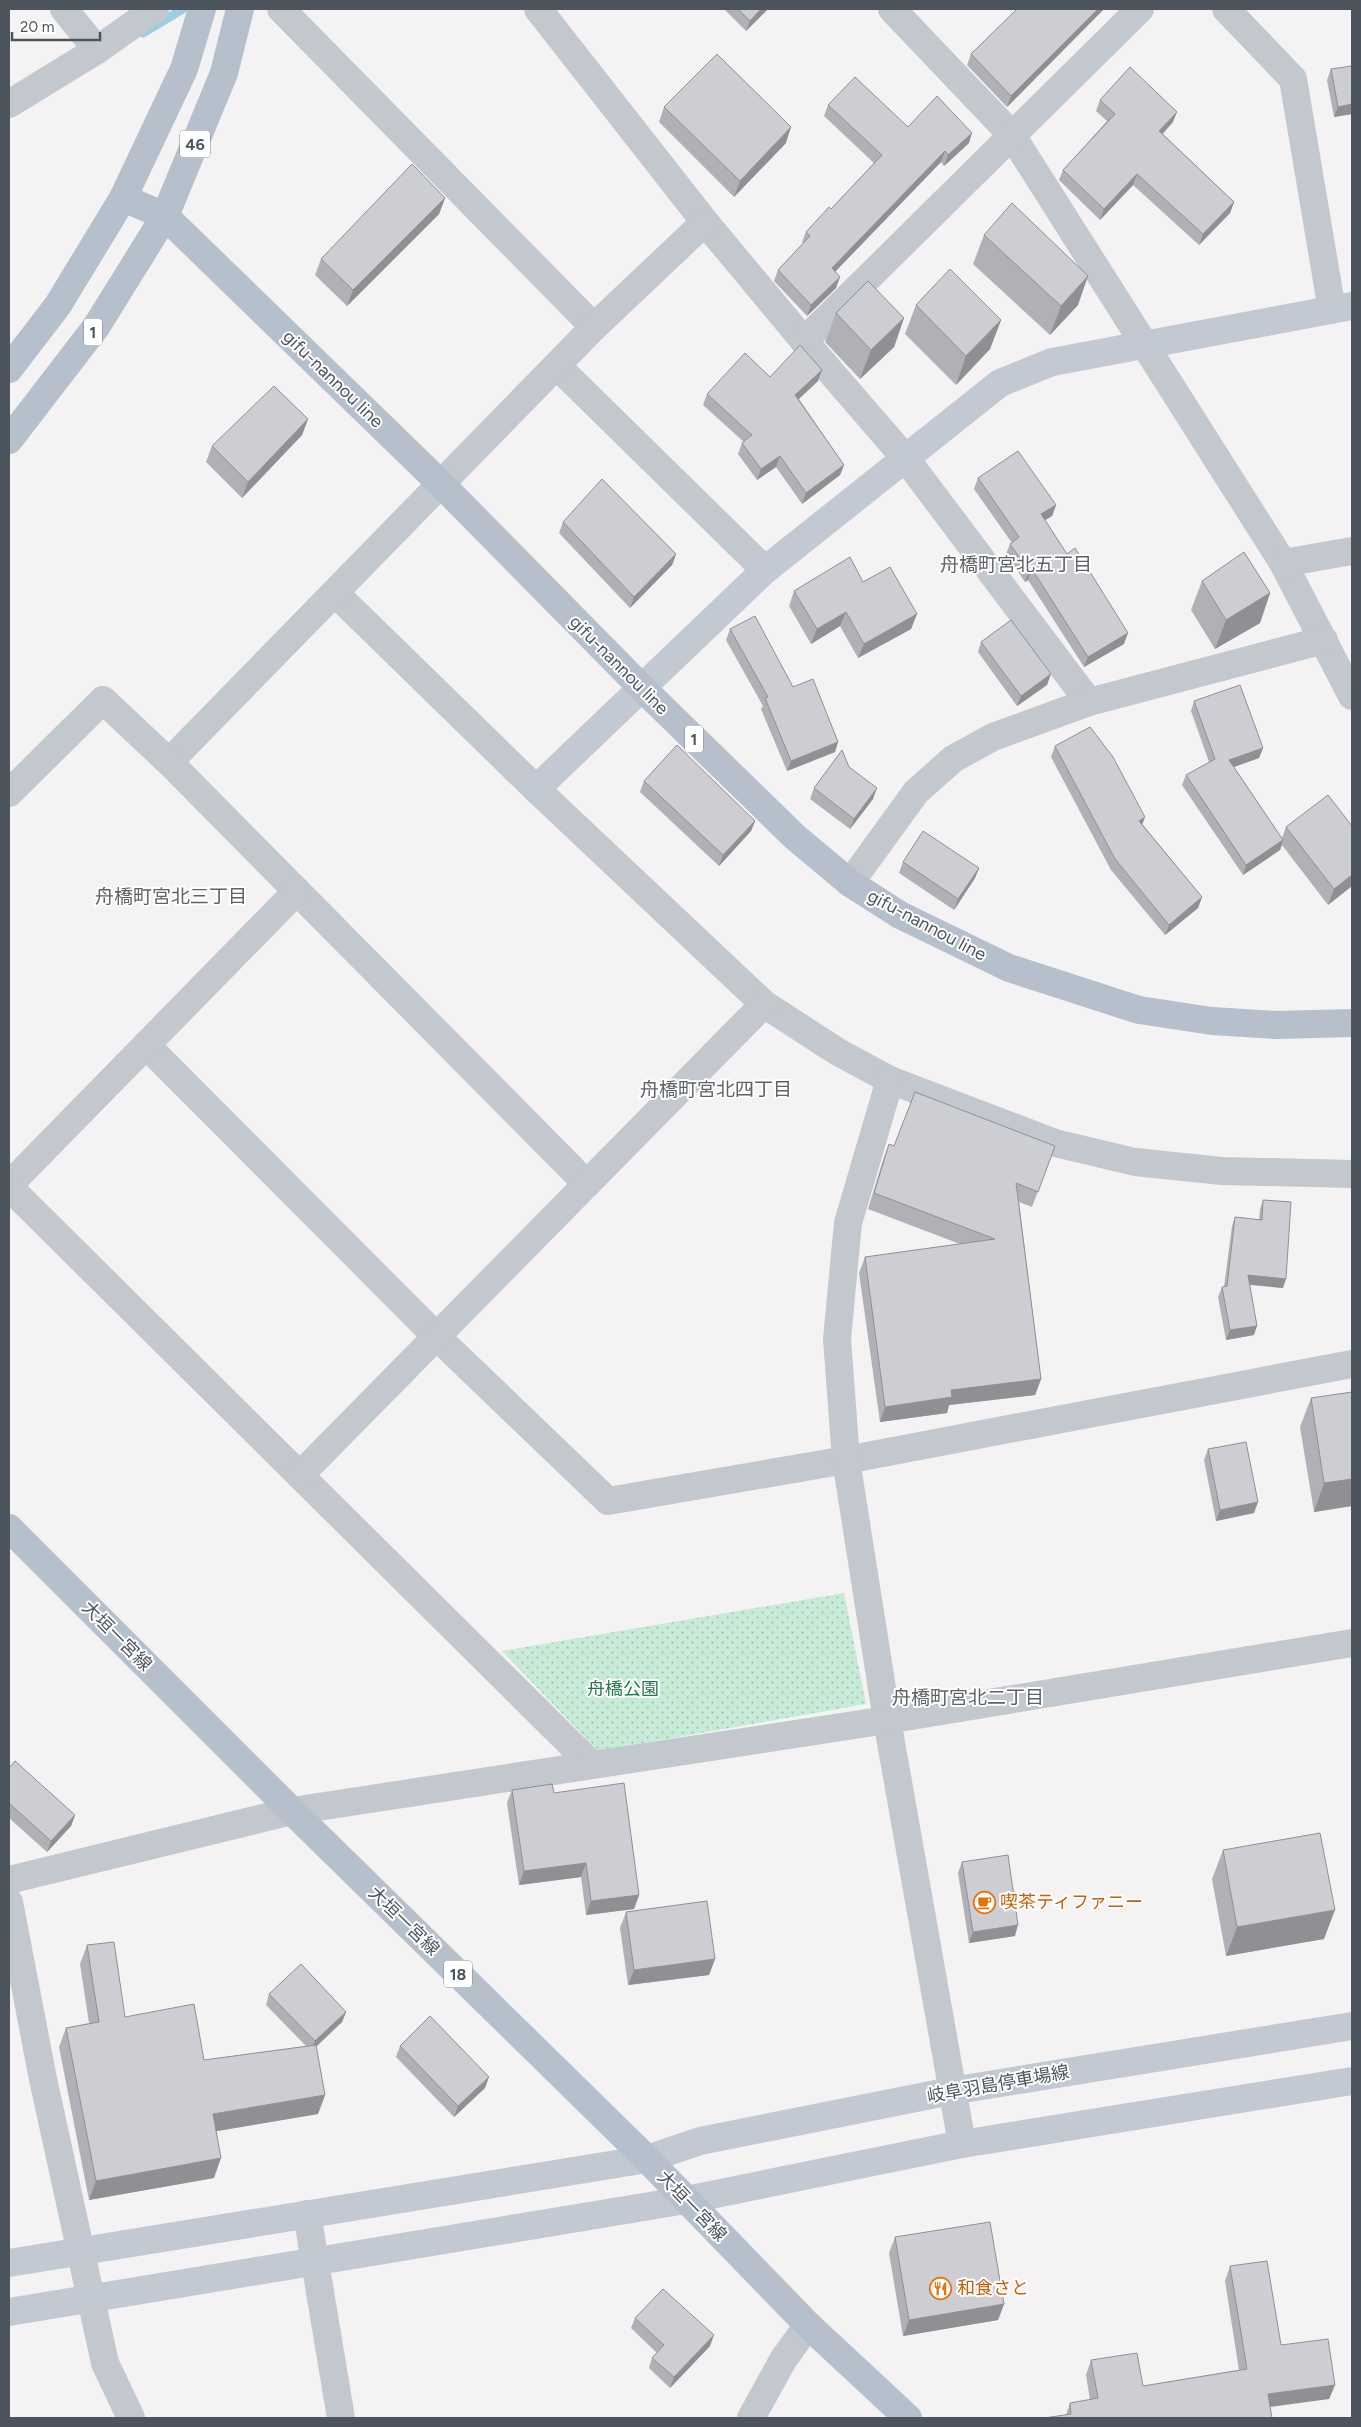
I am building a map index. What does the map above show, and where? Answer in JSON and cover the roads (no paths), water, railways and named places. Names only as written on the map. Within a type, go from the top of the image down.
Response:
[{"type":"main road","name":"46","points":[[123,198],[184,69],[202,9]]},
{"type":"main road","name":"46","points":[[165,216],[224,73],[240,9]]},
{"type":"main road","name":"gifu-nannou line","points":[[123,198],[165,216],[442,485],[642,688],[795,837],[850,883],[900,915],[1009,968],[1139,1010],[1221,1022],[1276,1025],[1352,1023]]},
{"type":"main road","points":[[9,370],[58,305],[123,198]]},
{"type":"main road","name":"1","points":[[9,440],[96,327],[165,216]]},
{"type":"main road","name":"大垣一宮線","points":[[9,1528],[292,1811],[647,2159],[808,2325],[908,2418]]},
{"type":"street","points":[[64,9],[97,50]]},
{"type":"street","points":[[9,104],[97,50],[155,9]]},
{"type":"street","points":[[281,9],[594,327]]},
{"type":"street","points":[[538,9],[705,222],[906,459],[1089,702]]},
{"type":"street","points":[[892,9],[1011,134],[1283,563],[1352,696]]},
{"type":"street","points":[[804,341],[1011,134],[1140,9]]},
{"type":"street","points":[[536,789],[765,570],[1000,383],[1052,362],[1144,343],[1342,308],[1293,79],[1226,9]]},
{"type":"street","points":[[168,762],[442,485],[594,327],[705,222]]},
{"type":"street","points":[[557,366],[765,570]]},
{"type":"street","points":[[1283,563],[1352,550]]},
{"type":"street","points":[[335,593],[536,789],[764,1004],[838,1052],[890,1080],[1055,1143],[1135,1162],[1222,1171],[1352,1174]]},
{"type":"street","points":[[850,883],[916,792],[953,759],[992,737],[1089,702],[1324,640]]},
{"type":"street","points":[[9,793],[102,700],[168,762],[587,1184]]},
{"type":"street","points":[[296,891],[9,1186],[592,1765]]},
{"type":"street","points":[[300,1475],[764,1004]]},
{"type":"street","points":[[146,1045],[436,1337],[608,1501],[846,1460],[1352,1364]]},
{"type":"street","points":[[890,1080],[848,1222],[837,1339],[846,1460],[886,1720],[962,2144]]},
{"type":"street","points":[[9,1880],[292,1811],[886,1720],[1352,1643]]},
{"type":"street","points":[[9,1902],[43,2079],[105,2364],[131,2418]]},
{"type":"street","name":"岐阜羽島停車場線","points":[[9,2263],[647,2159],[700,2141],[951,2091],[1352,2026]]},
{"type":"street","points":[[9,2312],[686,2200],[962,2144],[1352,2081]]},
{"type":"street","points":[[307,2214],[340,2418]]},
{"type":"street","points":[[751,2418],[783,2360],[808,2325]]},
{"type":"waterway","points":[[143,33],[183,9]]},
{"type":"place","name":"喫茶ティファニー","points":[[984,1902]]},
{"type":"place","name":"和食さと","points":[[941,2288]]},
{"type":"district","name":"舟橋町宮北五丁目","points":[[1016,564]]},
{"type":"district","name":"舟橋町宮北三丁目","points":[[171,896]]},
{"type":"district","name":"舟橋町宮北四丁目","points":[[716,1089]]},
{"type":"district","name":"舟橋町宮北二丁目","points":[[968,1697]]},
{"type":"park label","name":"舟橋公園","points":[[623,1689]]}]
